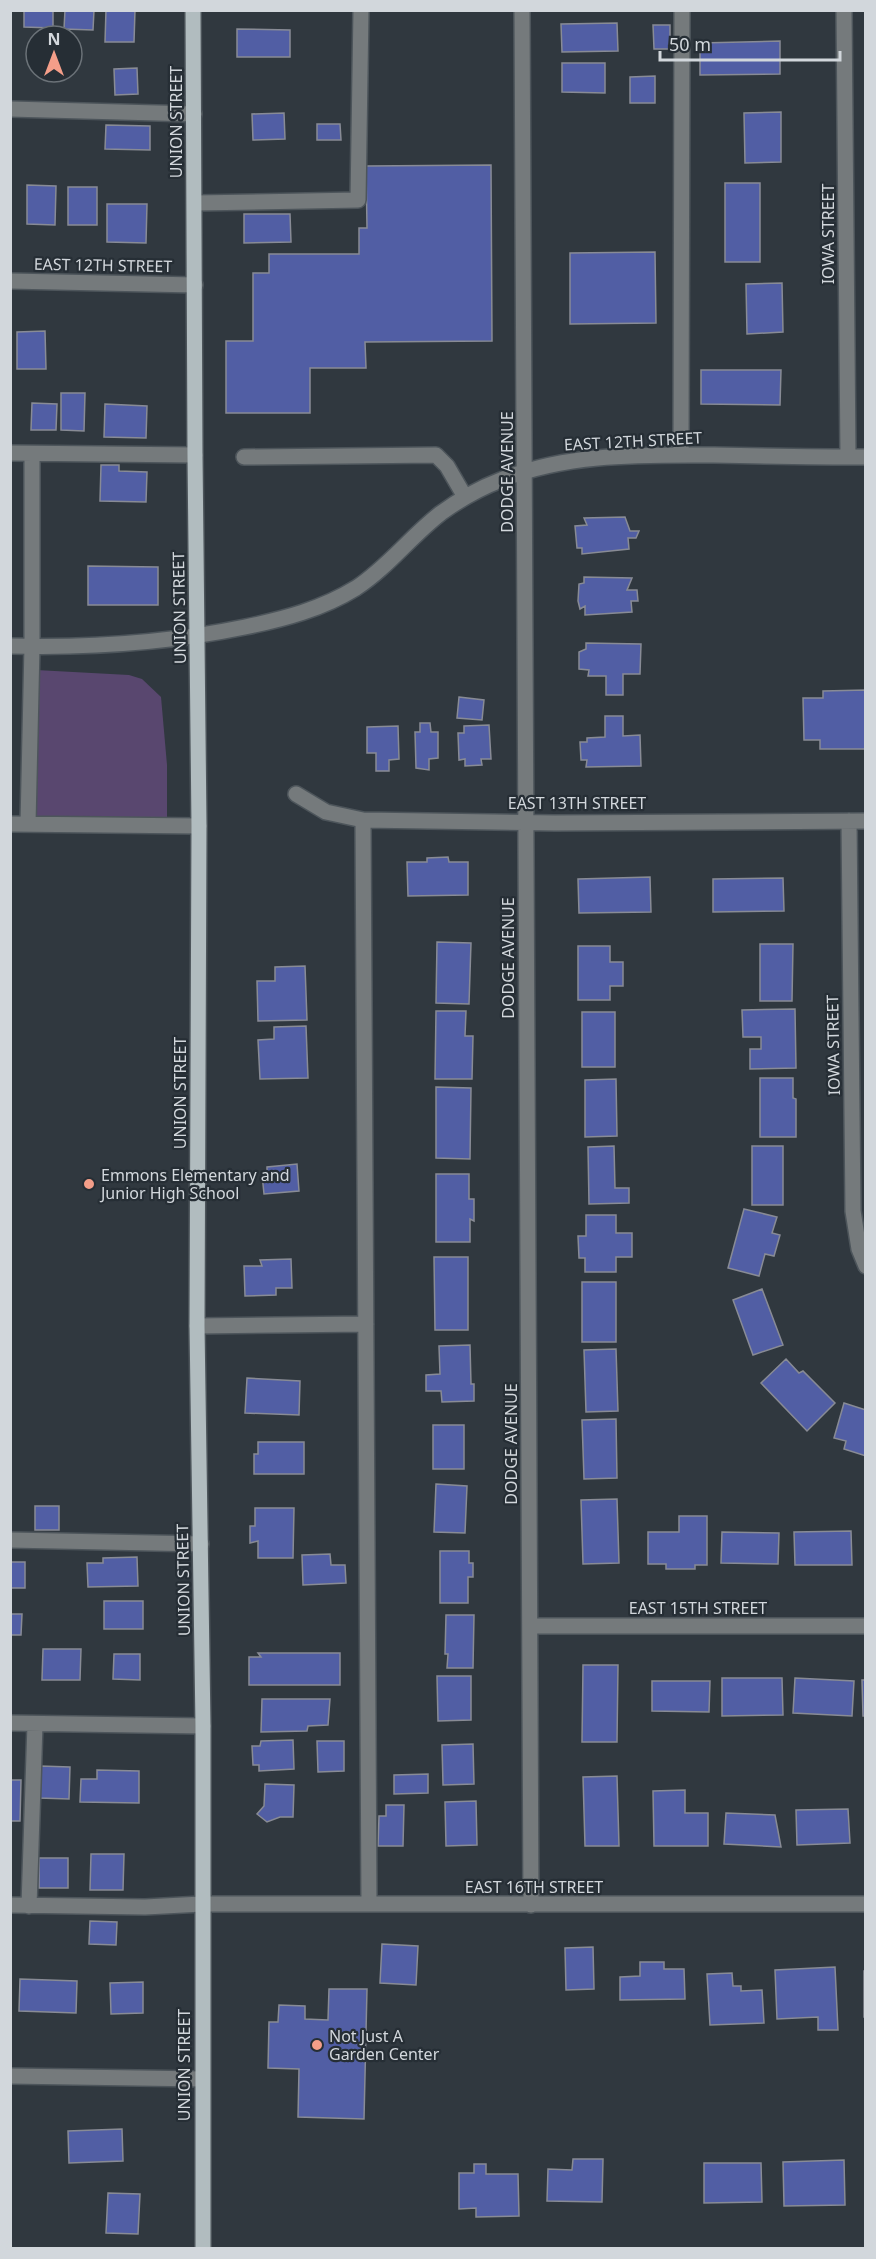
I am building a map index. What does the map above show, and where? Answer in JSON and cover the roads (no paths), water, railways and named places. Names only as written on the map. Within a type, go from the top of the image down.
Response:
[{"type":"main road","name":"UNION STREET","points":[[193,10],[199,826],[197,1326],[203,1726],[203,2248]]},
{"type":"street","points":[[195,203],[358,200],[361,10]]},
{"type":"street","name":"DODGE AVENUE","points":[[522,10],[531,1905]]},
{"type":"street","points":[[681,455],[682,10]]},
{"type":"street","name":"IOWA STREET","points":[[844,10],[848,457]]},
{"type":"street","points":[[10,109],[194,114]]},
{"type":"street","name":"EAST 12TH STREET","points":[[10,281],[195,285]]},
{"type":"street","points":[[10,453],[195,455]]},
{"type":"street","points":[[28,824],[32,646],[32,454]]},
{"type":"street","points":[[244,457],[436,455],[447,466],[465,497]]},
{"type":"street","name":"EAST 12TH STREET","points":[[197,637],[308,611],[337,598],[357,587],[380,569],[441,513],[465,497],[500,480],[556,463],[599,457],[681,455],[866,457]]},
{"type":"street","points":[[10,646],[89,645],[197,637]]},
{"type":"street","name":"EAST 13TH STREET","points":[[296,794],[326,812],[363,820],[526,822],[866,820]]},
{"type":"street","points":[[363,820],[369,1904]]},
{"type":"street","name":"IOWA STREET","points":[[849,820],[853,1211],[859,1249],[866,1266]]},
{"type":"street","points":[[10,824],[199,826]]},
{"type":"street","points":[[197,1326],[366,1324]]},
{"type":"street","points":[[10,1540],[201,1545]]},
{"type":"street","name":"EAST 15TH STREET","points":[[530,1626],[866,1626]]},
{"type":"street","points":[[10,1723],[203,1726]]},
{"type":"street","points":[[29,1906],[35,1724]]},
{"type":"street","name":"EAST 16TH STREET","points":[[10,1905],[145,1907],[202,1904],[866,1904]]},
{"type":"street","points":[[10,2076],[202,2079]]},
{"type":"place","name":"Emmons Elementary and Junior High School","points":[[89,1184]]},
{"type":"place","name":"Not Just A Garden Center","points":[[317,2045]]}]
